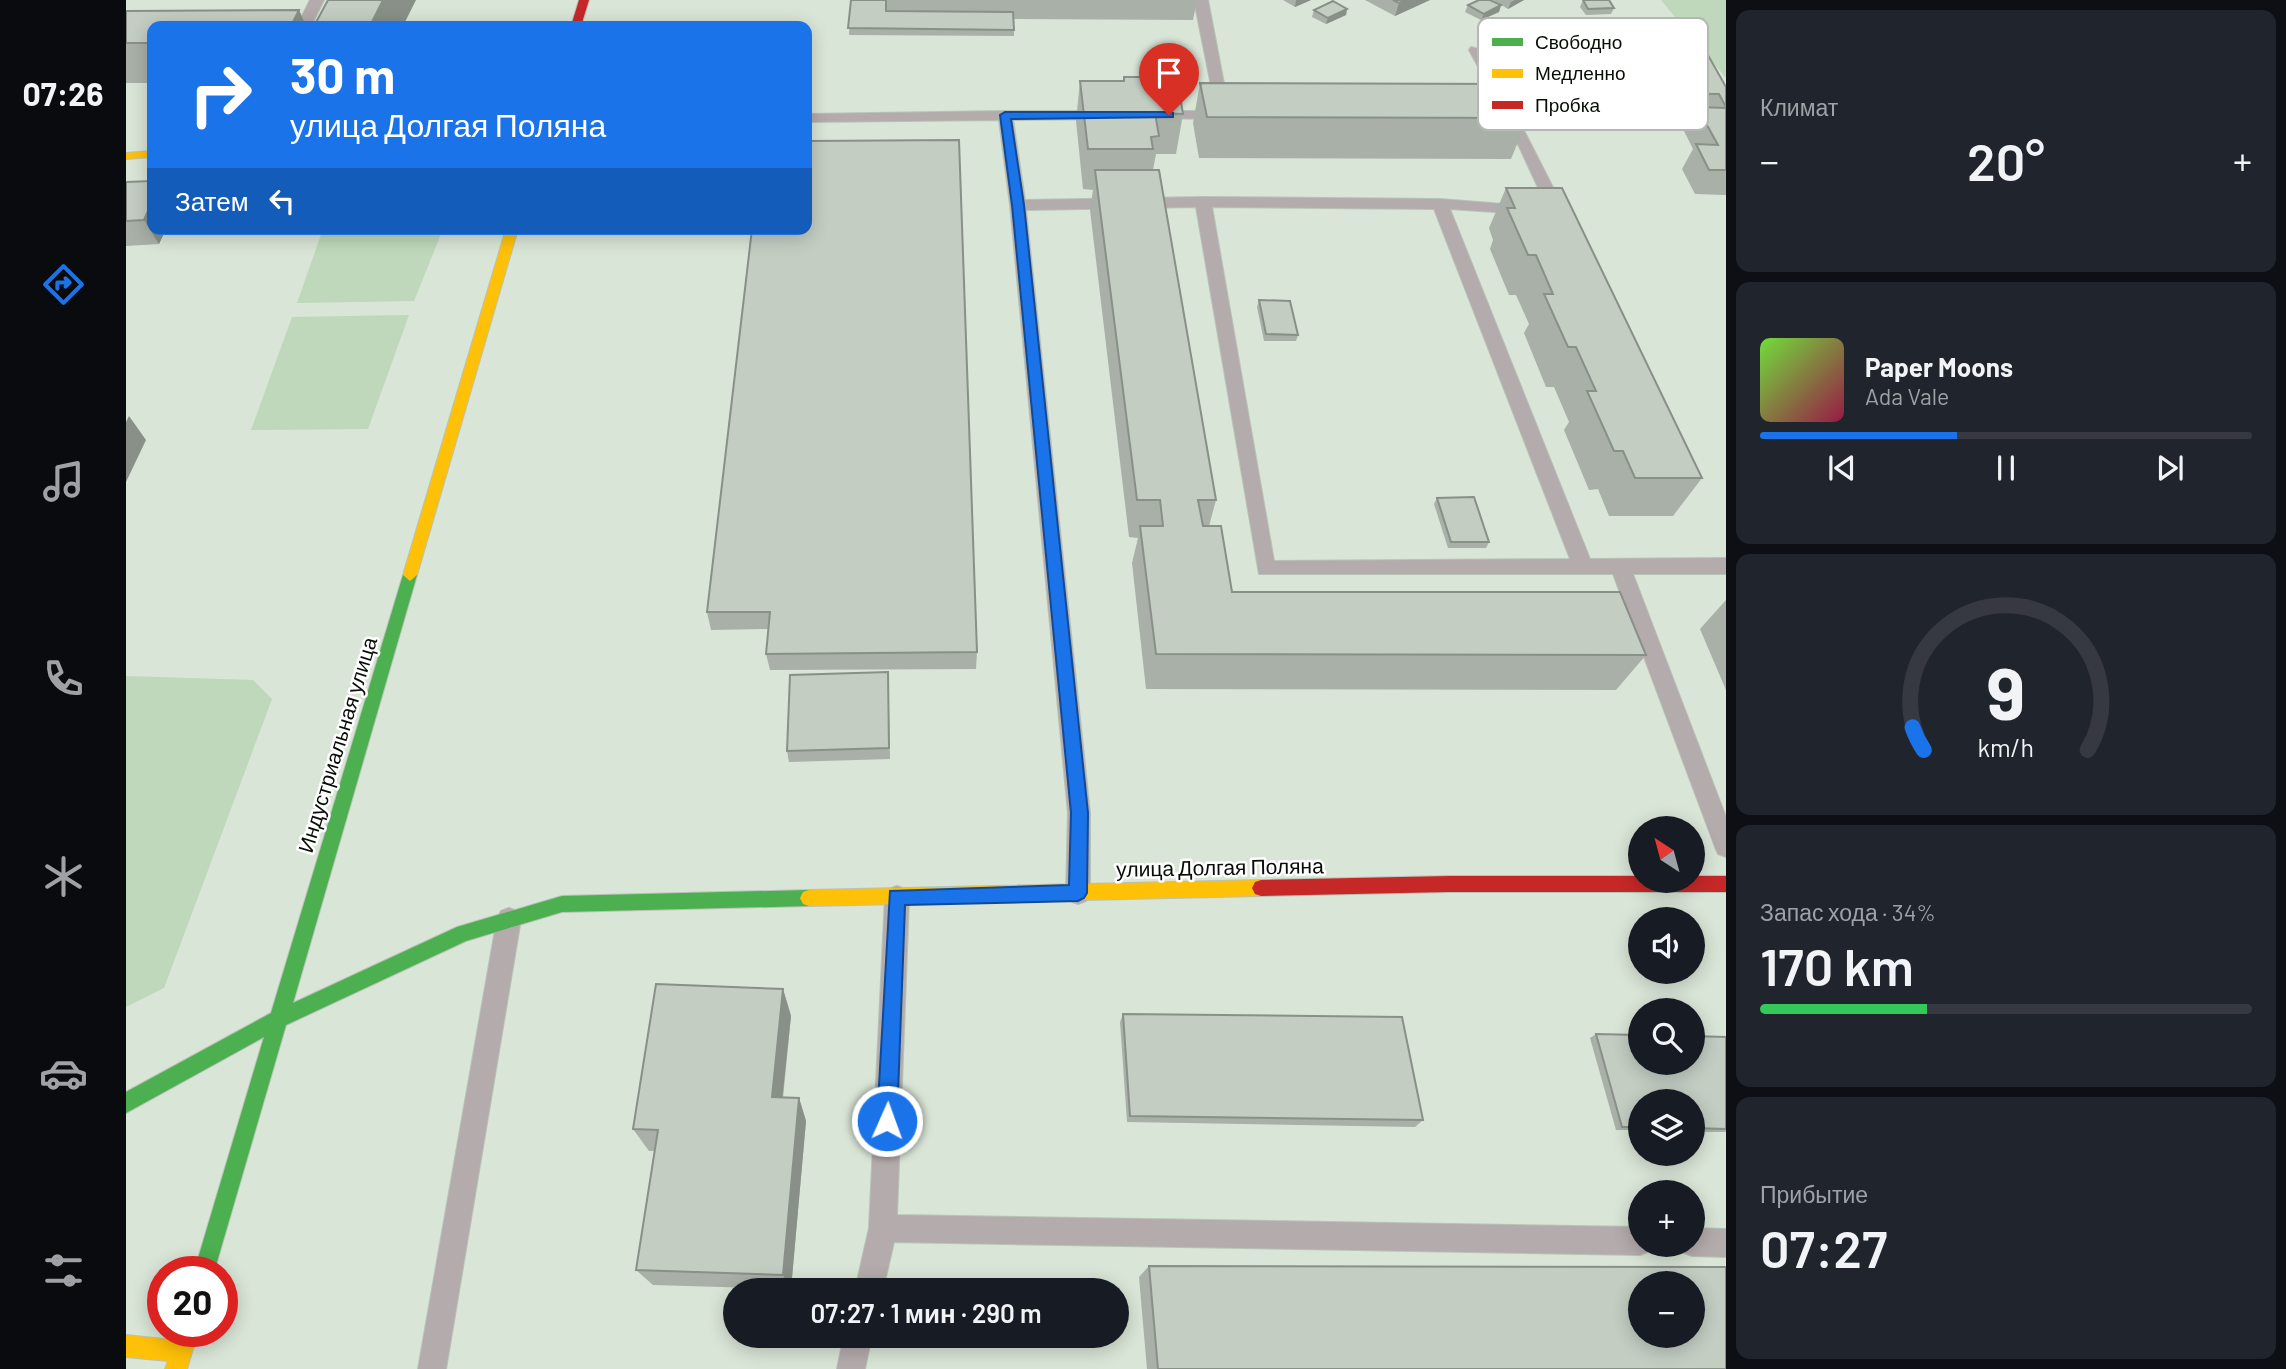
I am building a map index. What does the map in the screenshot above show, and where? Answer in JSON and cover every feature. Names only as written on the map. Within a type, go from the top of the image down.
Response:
[{"type":"main road","points":[[578,21],[584,0]]},
{"type":"main road","points":[[126,156],[147,154]]},
{"type":"main road","name":"Индустриальная улица","points":[[209,1256],[510,235]]},
{"type":"main road","name":"улица Долгая Поляна","points":[[126,1103],[277,1020],[463,933],[562,904],[1449,884],[1726,884]]},
{"type":"main road","points":[[126,1346],[181,1351]]},
{"type":"main road","points":[[176,1369],[182,1347]]},
{"type":"lane","points":[[306,21],[317,0]]},
{"type":"lane","points":[[1142,115],[1230,115],[1201,0]]},
{"type":"lane","points":[[1476,50],[1478,55]]},
{"type":"lane","points":[[1005,115],[1018,205],[1079,813],[1078,893]]},
{"type":"lane","points":[[812,118],[1114,115]]},
{"type":"lane","points":[[1018,205],[1203,202],[1440,204],[1559,212],[1512,130]]},
{"type":"lane","points":[[1203,202],[1266,569],[1726,566]]},
{"type":"lane","points":[[1440,204],[1583,567]]},
{"type":"lane","points":[[1620,567],[1726,847]]},
{"type":"lane","points":[[872,1278],[883,1228],[897,897]]},
{"type":"lane","points":[[432,1369],[509,919]]},
{"type":"lane","points":[[883,1228],[1628,1241]]},
{"type":"lane","points":[[1705,1242],[1726,1243]]},
{"type":"lane","points":[[850,1369],[855,1348]]},
{"type":"green space","points":[[1661,0],[1726,0],[1726,78],[1708,56],[1708,18],[1676,18]]},
{"type":"green space","points":[[321,235],[441,235],[414,301],[297,303]]},
{"type":"green space","points":[[409,315],[368,429],[251,430],[292,317]]},
{"type":"green space","points":[[126,676],[253,680],[272,699],[164,988],[126,1007]]},
{"type":"building","points":[[328,0],[383,0],[372,21],[317,21]]},
{"type":"building","points":[[851,0],[886,0],[886,11],[1013,12],[1014,30],[848,28]]},
{"type":"building","points":[[1479,0],[1490,0],[1501,5],[1484,14],[1468,5]]},
{"type":"building","points":[[1583,0],[1609,0],[1614,8],[1588,9]]},
{"type":"building","points":[[1333,1],[1347,9],[1328,18],[1314,10]]},
{"type":"building","points":[[299,10],[294,21],[147,21],[147,43],[126,43],[126,11]]},
{"type":"building","points":[[1708,55],[1726,87],[1726,107],[1719,94],[1708,94]]},
{"type":"building","points":[[1124,77],[1149,77],[1151,84],[1178,84],[1183,114],[1155,113],[1159,136],[1151,137],[1153,149],[1088,149],[1080,81],[1124,81]]},
{"type":"building","points":[[1200,83],[1478,84],[1478,118],[1207,117]]},
{"type":"building","points":[[1708,107],[1726,108],[1726,170],[1709,170],[1696,144],[1718,145],[1708,127]]},
{"type":"building","points":[[959,140],[977,652],[766,654],[770,612],[707,612],[751,235],[812,235],[812,141]]},
{"type":"building","points":[[1095,170],[1159,170],[1216,500],[1198,500],[1203,526],[1221,526],[1232,592],[1620,592],[1646,655],[1156,654],[1140,526],[1163,526],[1160,500],[1137,500]]},
{"type":"building","points":[[147,181],[147,213],[144,220],[126,221],[126,182]]},
{"type":"building","points":[[1506,188],[1562,188],[1702,478],[1635,478],[1623,451],[1614,451],[1587,391],[1596,391],[1576,347],[1568,347],[1544,294],[1553,294],[1536,255],[1528,255],[1507,208],[1515,208]]},
{"type":"building","points":[[1259,300],[1290,301],[1298,335],[1266,334]]},
{"type":"building","points":[[1474,497],[1489,542],[1451,542],[1437,498]]},
{"type":"building","points":[[888,672],[889,748],[787,751],[790,675]]},
{"type":"building","points":[[656,984],[783,989],[772,1097],[799,1098],[783,1275],[636,1270],[658,1130],[633,1129]]},
{"type":"building","points":[[1123,1014],[1402,1017],[1423,1120],[1130,1116]]},
{"type":"building","points":[[1596,1034],[1628,1035],[1628,1075],[1705,1075],[1705,1036],[1726,1037],[1726,1129],[1705,1128],[1705,1089],[1628,1089],[1628,1127],[1622,1127]]},
{"type":"building","points":[[1149,1266],[1726,1267],[1726,1369],[1158,1369]]},
{"type":"traffic: fast","points":[[209,1256],[410,575]]},
{"type":"traffic: fast","points":[[126,1103],[277,1020],[463,933],[562,904],[809,898]]},
{"type":"traffic: slow","points":[[126,156],[147,154]]},
{"type":"traffic: slow","points":[[410,575],[510,235]]},
{"type":"traffic: slow","points":[[809,898],[1261,888]]},
{"type":"traffic: slow","points":[[126,1346],[181,1351]]},
{"type":"traffic: slow","points":[[176,1369],[183,1347]]},
{"type":"traffic: jam","points":[[578,21],[584,0]]},
{"type":"traffic: jam","points":[[1261,888],[1449,884],[1726,884]]},
{"type":"route","points":[[887,1121],[897,897],[1078,893],[1079,813],[1018,205],[1005,115],[1169,115]]}]
